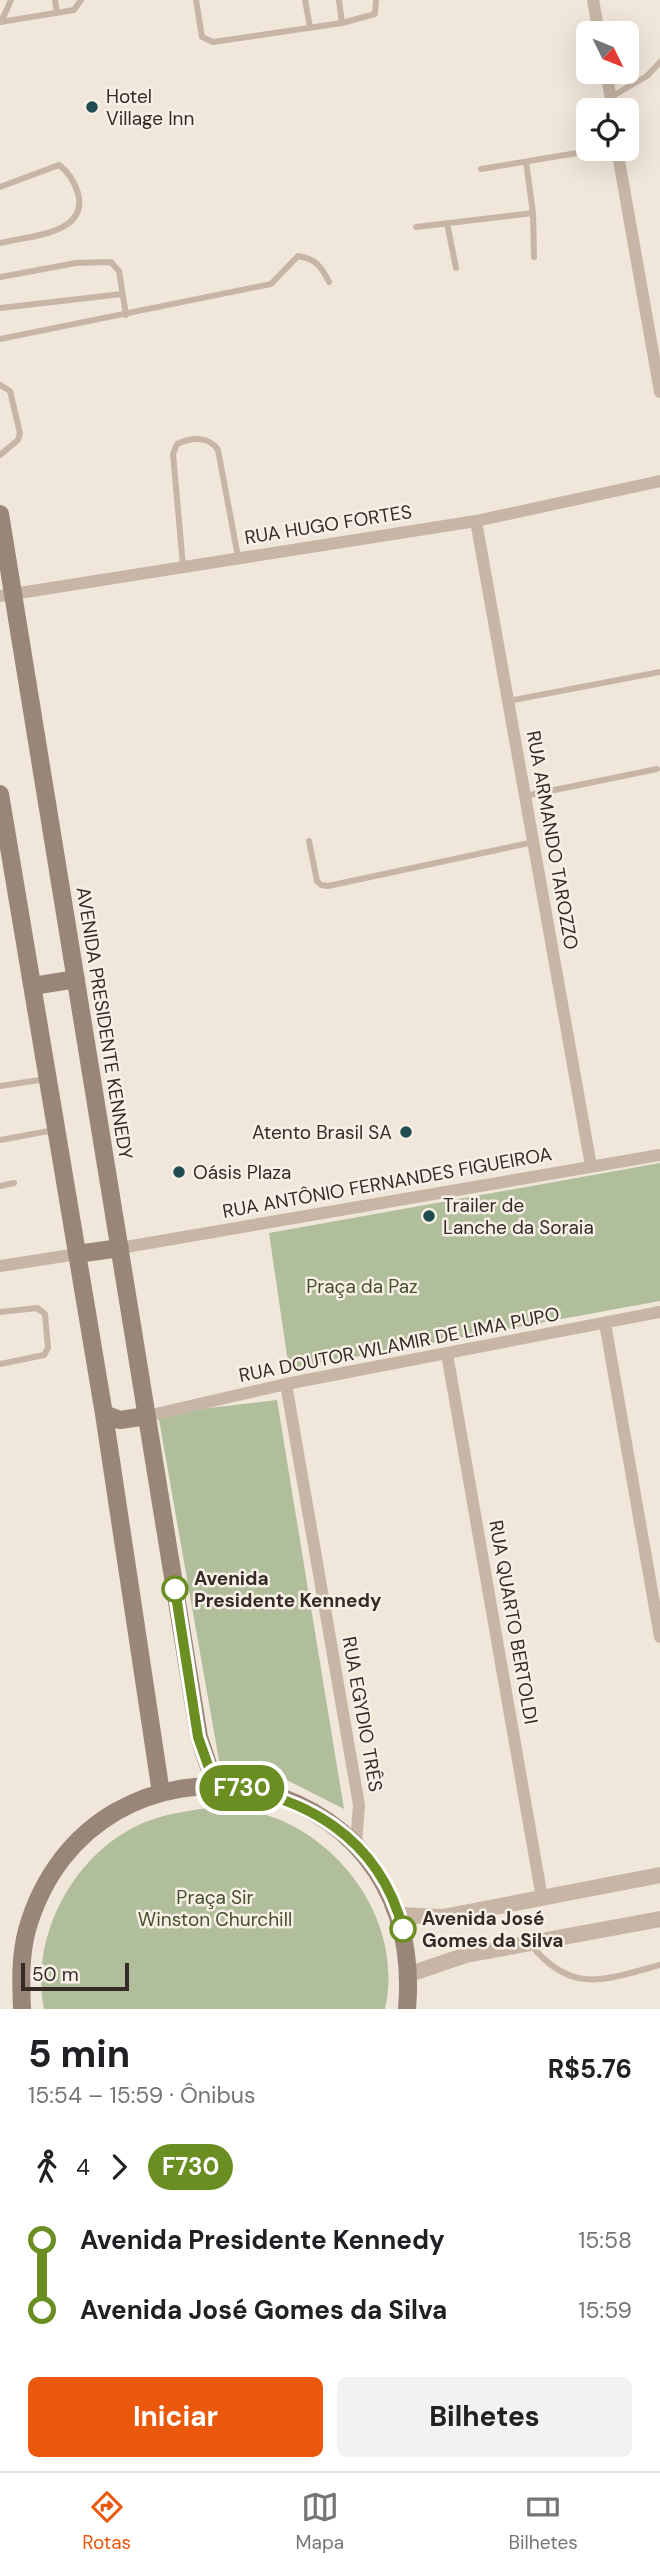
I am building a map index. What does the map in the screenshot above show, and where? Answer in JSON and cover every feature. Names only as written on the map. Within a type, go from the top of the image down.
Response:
[{"type":"main road","name":"AVENIDA PRESIDENTE KENNEDY","points":[[0,514],[6,595],[76,979],[198,1737],[215,1785]]},
{"type":"main road","points":[[0,794],[104,1414],[161,1793]]},
{"type":"main road","points":[[33,986],[76,979]]},
{"type":"main road","points":[[77,1254],[120,1248]]},
{"type":"main road","points":[[104,1414],[120,1420],[147,1416]]},
{"type":"main road","points":[[22,2009],[21,1970],[27,1930],[41,1893],[63,1860],[102,1824],[124,1809],[161,1793],[215,1785],[254,1789],[292,1800],[326,1819],[356,1844],[374,1865],[399,1914],[410,1974],[407,2009]]},
{"type":"street","points":[[593,0],[597,21]]},
{"type":"street","points":[[608,84],[611,97]]},
{"type":"street","points":[[619,161],[660,392]]},
{"type":"street","name":"RUA HUGO FORTES","points":[[6,595],[476,521],[660,481]]},
{"type":"street","name":"RUA ARMANDO TAROZZO","points":[[476,521],[591,1166]]},
{"type":"street","name":"RUA ANTÔNIO FERNANDES FIGUEIROA","points":[[120,1248],[660,1155]]},
{"type":"street","points":[[0,1266],[77,1254]]},
{"type":"street","name":"RUA DOUTOR WLAMIR DE LIMA PUPO","points":[[147,1416],[286,1384],[660,1312]]},
{"type":"street","points":[[605,1323],[660,1637]]},
{"type":"street","name":"RUA QUARTO BERTOLDI","points":[[447,1353],[542,1898]]},
{"type":"street","name":"RUA EGYDIO TRÊS","points":[[286,1384],[359,1805],[356,1844]]},
{"type":"street","points":[[399,1914],[443,1917],[660,1875]]},
{"type":"street","points":[[410,1974],[450,1959],[660,1919]]},
{"type":"lane","points":[[0,22],[11,0]]},
{"type":"lane","points":[[55,0],[57,13]]},
{"type":"lane","points":[[0,22],[74,10],[81,0]]},
{"type":"lane","points":[[196,0],[202,37],[207,41],[342,23],[375,14],[376,0]]},
{"type":"lane","points":[[305,0],[310,27]]},
{"type":"lane","points":[[339,0],[342,23]]},
{"type":"lane","points":[[611,97],[647,75],[660,62]]},
{"type":"lane","points":[[481,169],[576,153]]},
{"type":"lane","points":[[526,162],[533,213],[534,257]]},
{"type":"lane","points":[[0,187],[59,165],[67,171],[76,185],[80,202],[78,215],[71,223],[46,234],[0,243]]},
{"type":"lane","points":[[416,227],[533,213]]},
{"type":"lane","points":[[447,223],[456,268]]},
{"type":"lane","points":[[0,339],[271,284],[298,256],[312,258],[322,268],[329,282]]},
{"type":"lane","points":[[0,277],[76,263],[111,262],[119,271],[126,315]]},
{"type":"lane","points":[[0,308],[122,294]]},
{"type":"lane","points":[[0,385],[10,391],[20,433],[18,440],[0,455]]},
{"type":"lane","points":[[183,566],[173,454],[177,444],[185,440],[202,439],[213,442],[218,450],[238,557]]},
{"type":"lane","points":[[508,701],[660,672]]},
{"type":"lane","points":[[525,796],[657,769]]},
{"type":"lane","points":[[309,841],[317,881],[328,886],[534,842]]},
{"type":"lane","points":[[0,1086],[48,1079]]},
{"type":"lane","points":[[0,1140],[56,1129]]},
{"type":"lane","points":[[0,1186],[14,1183]]},
{"type":"lane","points":[[0,1312],[37,1308],[44,1314],[48,1348],[44,1355],[0,1364]]},
{"type":"lane","points":[[530,1943],[545,1962],[560,1974],[579,1979],[601,1979],[660,1965]]},
{"type":"green space","name":"Praça da Paz","points":[[660,1163],[660,1301],[289,1369],[269,1233]]},
{"type":"green space","points":[[277,1400],[344,1809],[267,1770],[220,1766],[158,1414]]},
{"type":"green space","name":"Praça Sir Winston Churchill","points":[[216,1807],[262,1814],[289,1824],[313,1838],[353,1877],[368,1900],[386,1953],[388,1981],[385,2009],[44,2009],[41,1980],[44,1952],[64,1897],[80,1873],[100,1851],[123,1834],[148,1821]]},
{"type":"bus line","name":"F730","points":[[175,1589],[198,1737],[215,1785],[254,1789],[292,1800],[326,1819],[356,1844],[374,1865],[388,1889],[403,1929]]},
{"type":"place","name":"Hotel Village Inn","points":[[92,107]]},
{"type":"place","name":"Atento Brasil SA","points":[[406,1132]]},
{"type":"place","name":"Oásis Plaza","points":[[179,1172]]},
{"type":"place","name":"Trailer de Lanche da Soraia","points":[[429,1216]]},
{"type":"place","name":"Avenida Presidente Kennedy","points":[[175,1589]]},
{"type":"place","name":"Avenida José Gomes da Silva","points":[[403,1929]]}]
